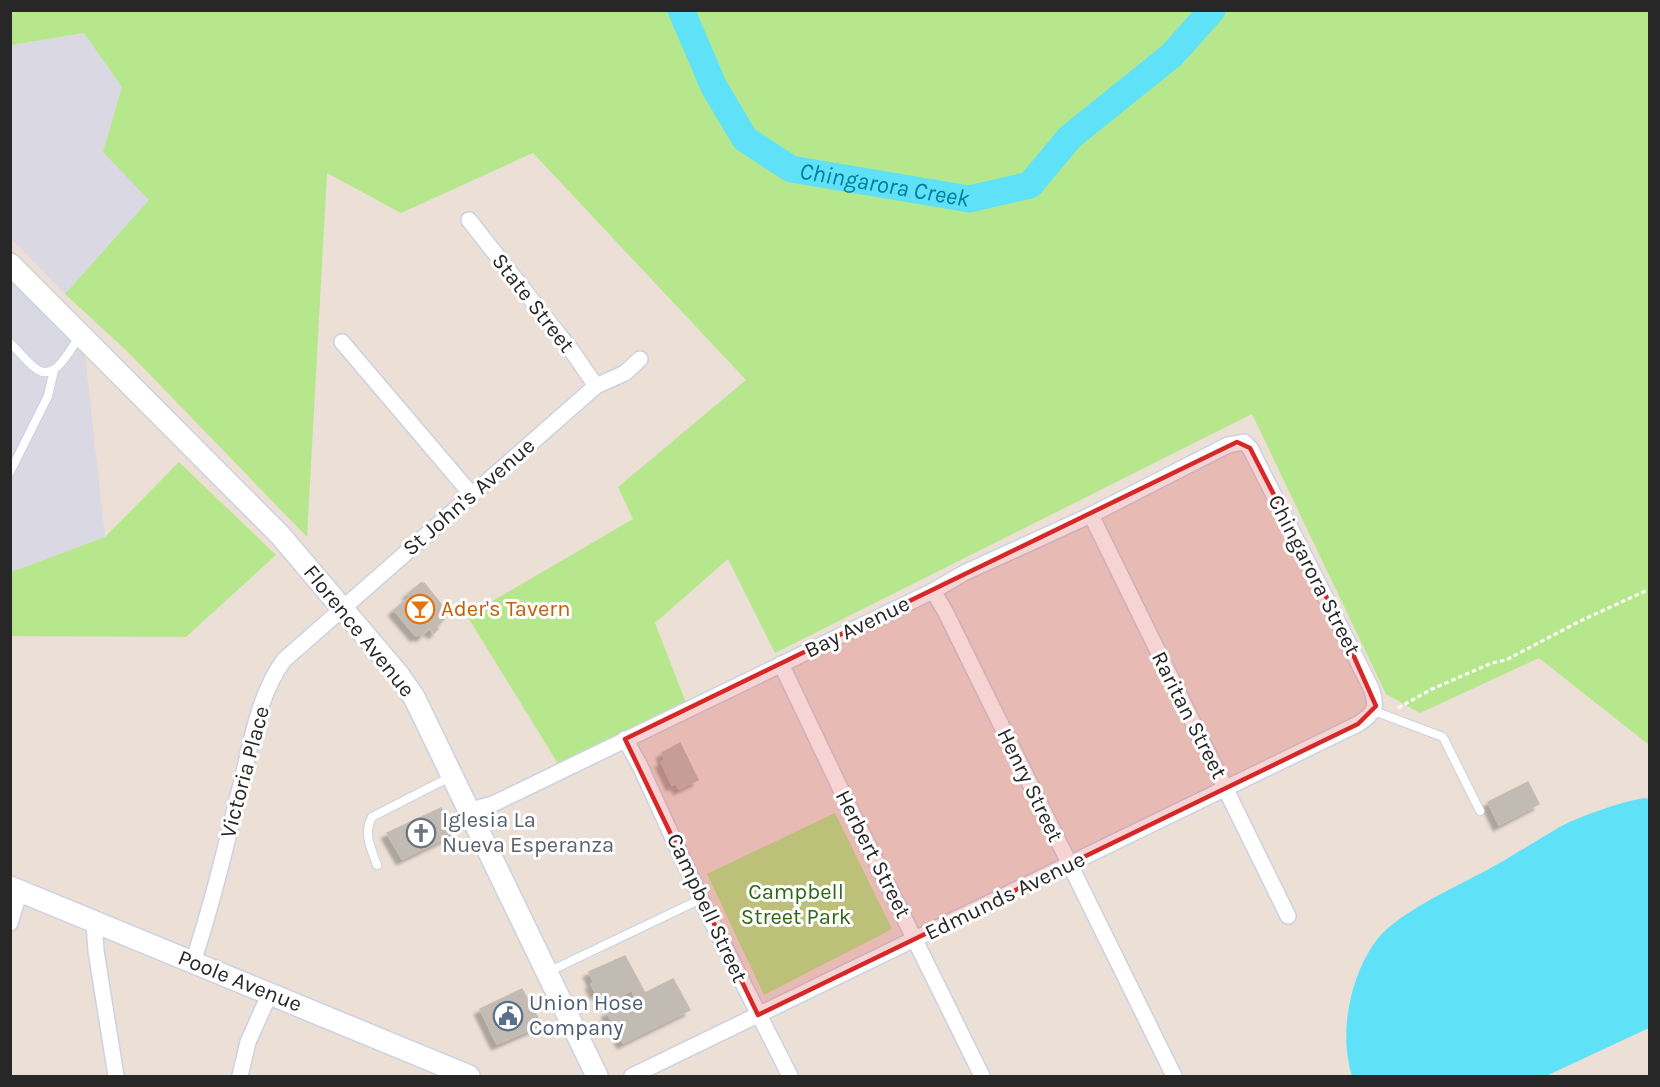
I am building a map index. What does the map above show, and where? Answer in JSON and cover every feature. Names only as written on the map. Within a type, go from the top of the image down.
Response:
[{"type":"street","name":"State Street","points":[[469,220],[597,386]]},
{"type":"street","name":"Florence Avenue","points":[[10,264],[280,535],[398,674],[414,697],[597,1077]]},
{"type":"street","points":[[342,342],[472,495]]},
{"type":"street","name":"St John's Avenue","points":[[342,608],[597,386],[625,373],[640,359]]},
{"type":"street","name":"Bay Avenue","points":[[468,811],[493,804],[933,591],[964,573],[1091,515],[1228,445],[1244,442]]},
{"type":"street","name":"Chingarora Street","points":[[1244,442],[1250,448],[1366,678],[1380,713]]},
{"type":"street","name":"Raritan Street","points":[[1091,515],[1288,916]]},
{"type":"street","name":"Henry Street","points":[[933,591],[950,621],[1174,1077]]},
{"type":"street","name":"Victoria Place","points":[[193,962],[207,919],[255,730],[273,674],[284,660],[342,608]]},
{"type":"street","name":"Herbert Street","points":[[781,664],[982,1077]]},
{"type":"street","name":"Edmunds Avenue","points":[[632,1077],[1380,713]]},
{"type":"street","name":"Campbell Street","points":[[625,739],[790,1077]]},
{"type":"street","points":[[10,923],[15,889]]},
{"type":"street","name":"Poole Avenue","points":[[15,889],[469,1077]]},
{"type":"street","points":[[94,921],[96,951],[116,1077]]},
{"type":"street","points":[[240,1077],[248,1042],[270,993]]},
{"type":"lane","points":[[10,472],[48,396],[54,370],[80,334]]},
{"type":"lane","points":[[10,343],[39,371],[54,370]]},
{"type":"lane","points":[[1380,713],[1445,738],[1480,811]]},
{"type":"lane","points":[[378,865],[367,835],[368,824],[372,817],[452,776]]},
{"type":"lane","points":[[546,972],[701,898]]},
{"type":"path","points":[[1380,713],[1492,663],[1506,660],[1580,621],[1650,589]]},
{"type":"highlighted area","points":[[1237,442],[1250,448],[1335,614],[1376,706],[1358,724],[758,1015],[625,739]]},
{"type":"shaded area","points":[[84,32],[123,87],[103,152],[150,200],[65,294],[11,238],[10,45]]},
{"type":"shaded area","points":[[10,268],[83,337],[105,537],[11,572]]},
{"type":"green space","points":[[10,11],[1649,11],[1649,745],[1539,658],[1420,713],[1386,694],[1252,414],[775,653],[728,559],[655,623],[688,708],[562,770],[467,616],[633,519],[618,487],[746,380],[533,153],[401,213],[327,173],[307,537],[128,352],[65,294],[149,200],[103,152],[122,87],[84,33],[11,45]]},
{"type":"green space","points":[[179,462],[276,555],[186,637],[11,636],[11,572],[105,537]]},
{"type":"green space","name":"Campbell Street Park","points":[[835,813],[892,929],[764,995],[707,874]]},
{"type":"water","points":[[1644,798],[1650,799],[1649,1028],[1546,1076],[1352,1076],[1346,1043],[1352,991],[1365,959],[1382,934],[1409,912],[1558,828],[1600,810]]},
{"type":"building","name":"Ader's Tavern","points":[[424,583],[448,613],[445,616],[440,613],[445,618],[436,627],[438,629],[434,633],[429,629],[421,636],[418,634],[416,636],[394,610],[411,596],[408,594]]},
{"type":"building","points":[[680,743],[698,780],[679,789],[676,783],[672,785],[661,762],[665,760],[662,753]]},
{"type":"building","points":[[1528,782],[1539,804],[1499,825],[1488,802]]},
{"type":"building","name":"Iglesia La Nueva Esperanza","points":[[441,808],[454,834],[402,859],[387,833]]},
{"type":"building","points":[[625,956],[645,993],[673,979],[690,1010],[623,1043],[607,1012],[635,998],[632,990],[604,1004],[599,992],[596,993],[591,984],[594,983],[589,972]]},
{"type":"building","points":[[522,989],[539,1020],[534,1022],[537,1027],[497,1044],[480,1009]]},
{"type":"waterway","name":"Chingarora Creek","points":[[681,10],[714,87],[745,139],[791,169],[969,199],[1030,185],[1070,137],[1172,55],[1212,10]]},
{"type":"place","name":"Ader's Tavern","points":[[420,609]]},
{"type":"place","name":"Iglesia La Nueva Esperanza","points":[[421,833]]},
{"type":"place","name":"Union Hose Company","points":[[508,1016]]}]
